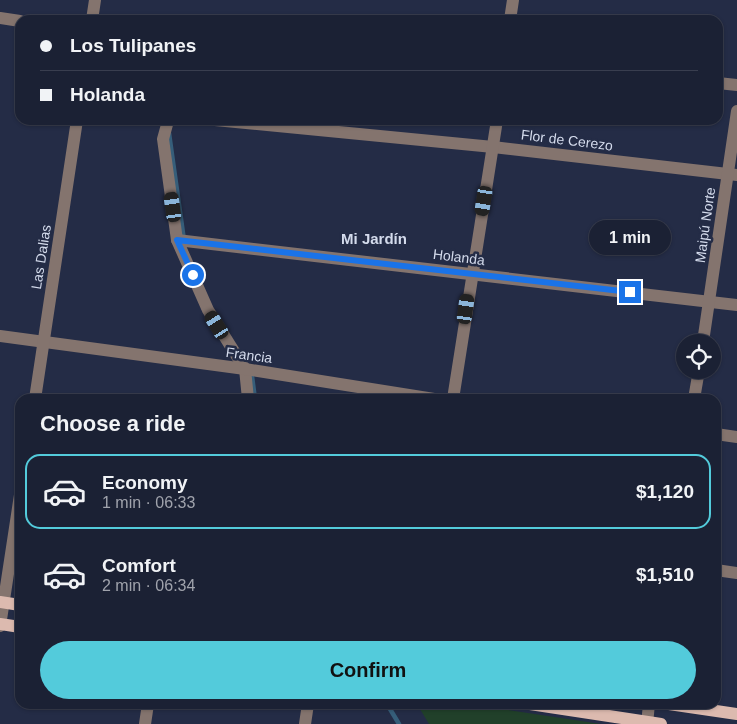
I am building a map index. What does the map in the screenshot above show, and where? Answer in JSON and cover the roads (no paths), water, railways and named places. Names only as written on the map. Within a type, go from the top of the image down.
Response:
[{"type":"main road","points":[[2,602],[15,604]]},
{"type":"main road","points":[[0,624],[15,626]]},
{"type":"main road","points":[[561,709],[661,724]]},
{"type":"main road","points":[[703,709],[737,714]]},
{"type":"street","points":[[93,15],[95,0]]},
{"type":"street","points":[[511,15],[513,0]]},
{"type":"street","points":[[0,18],[15,20]]},
{"type":"street","points":[[723,84],[737,85]]},
{"type":"street","name":"Maipú Norte","points":[[704,334],[732,174],[737,111]]},
{"type":"street","name":"Las Dalias","points":[[35,394],[76,125]]},
{"type":"street","points":[[167,125],[163,140],[177,240],[208,310],[244,369],[247,394]]},
{"type":"street","name":"Flor de Cerezo","points":[[268,125],[493,146],[732,174]]},
{"type":"street","points":[[454,394],[496,125]]},
{"type":"street","name":"Holanda","points":[[177,240],[737,305]]},
{"type":"street","name":"Francia","points":[[0,336],[244,369],[402,394]]},
{"type":"street","points":[[695,394],[697,379]]},
{"type":"street","points":[[721,435],[737,437]]},
{"type":"street","points":[[0,624],[15,525]]},
{"type":"street","points":[[721,571],[737,573]]},
{"type":"street","points":[[145,724],[147,709]]},
{"type":"street","points":[[305,724],[307,709]]},
{"type":"street","points":[[647,723],[648,709]]},
{"type":"waterway","points":[[169,133],[184,240]]},
{"type":"waterway","points":[[252,376],[254,394]]},
{"type":"waterway","points":[[390,709],[399,724]]},
{"type":"district","name":"Mi Jardín","points":[[374,238]]}]
